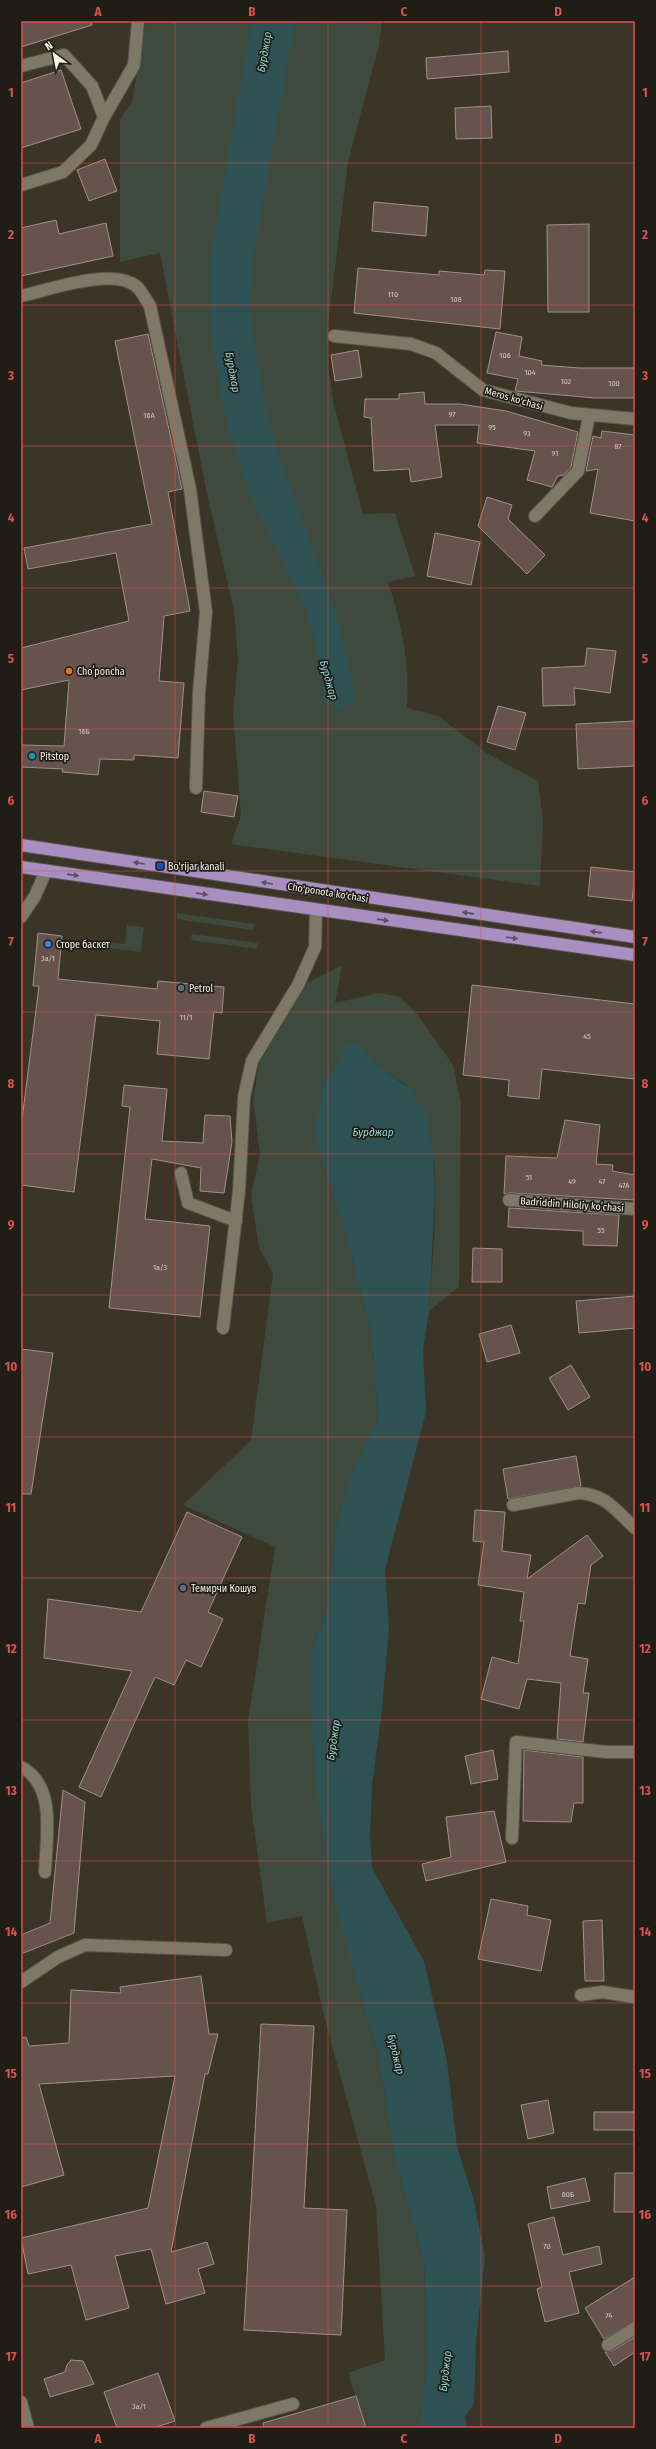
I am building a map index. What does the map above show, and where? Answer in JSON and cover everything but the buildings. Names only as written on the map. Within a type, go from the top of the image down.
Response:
[{"type":"main road","name":"Cho'ponota ko'chasi","points":[[21,845],[404,904],[635,937]]},
{"type":"main road","name":"Cho'ponota ko'chasi","points":[[21,867],[635,955]]},
{"type":"street","points":[[21,186],[63,172],[91,145],[104,117],[134,65],[138,21]]},
{"type":"street","points":[[21,66],[64,55],[92,86],[104,117]]},
{"type":"street","points":[[21,296],[89,280],[119,279],[137,286],[150,306],[190,489],[206,612],[199,692],[196,788]]},
{"type":"street","name":"Meros ko'chasi","points":[[334,336],[411,344],[436,353],[483,390],[571,413],[589,416],[635,419]]},
{"type":"street","points":[[535,516],[578,471],[589,416]]},
{"type":"street","points":[[21,917],[35,896],[46,871]]},
{"type":"street","points":[[223,1328],[236,1221],[244,1097],[252,1061],[298,985],[315,947],[319,910]]},
{"type":"street","points":[[181,1173],[188,1203],[236,1221]]},
{"type":"street","name":"Badriddin Hiloliy koʻchasi","points":[[509,1200],[635,1209]]},
{"type":"street","points":[[514,1505],[578,1493],[589,1493],[602,1497],[635,1528]]},
{"type":"street","points":[[512,1838],[516,1742],[606,1752],[635,1752]]},
{"type":"street","points":[[21,1767],[36,1778],[43,1790],[46,1816],[45,1872]]},
{"type":"street","points":[[21,1982],[58,1958],[85,1945],[226,1950]]},
{"type":"street","points":[[581,1995],[602,1992],[635,1997]]},
{"type":"street","points":[[608,2345],[635,2328]]},
{"type":"street","points":[[21,2402],[28,2428]]},
{"type":"street","points":[[206,2428],[293,2404]]},
{"type":"green space","points":[[146,21],[382,21],[379,45],[348,162],[328,324],[328,367],[334,405],[363,514],[395,513],[415,576],[388,582],[404,644],[408,692],[407,708],[438,716],[488,754],[538,781],[543,821],[540,886],[231,844],[241,815],[233,713],[238,660],[234,611],[206,489],[160,253],[120,262],[120,119],[132,102]]},
{"type":"green space","points":[[177,913],[254,924],[253,930],[177,919]]},
{"type":"green space","points":[[127,925],[144,927],[141,952],[92,946],[93,940],[125,944]]},
{"type":"green space","points":[[192,934],[258,943],[257,949],[191,940]]},
{"type":"green space","points":[[342,965],[335,1003],[378,993],[398,996],[418,1015],[453,1065],[461,1103],[459,1287],[429,1311],[435,1228],[436,1196],[434,1165],[431,1136],[423,1111],[412,1091],[405,1084],[378,1066],[357,1044],[325,1079],[315,1133],[344,1227],[372,1333],[378,1419],[351,1474],[337,1525],[325,1616],[311,1652],[353,1970],[379,2057],[394,2156],[424,2261],[427,2359],[420,2428],[366,2428],[348,2373],[385,2360],[376,2206],[325,2020],[302,1916],[267,1923],[251,1806],[248,1721],[275,1547],[183,1505],[251,1440],[273,1274],[259,1247],[251,1196],[260,1153],[253,1101],[259,1063],[307,983]]},
{"type":"water","name":"Бурджар","points":[[252,21],[295,21],[254,251],[249,299],[250,317],[265,407],[277,450],[337,617],[353,684],[354,701],[339,709],[324,702],[318,652],[307,611],[250,494],[240,465],[223,404],[213,342],[210,311],[212,249]]},
{"type":"water","name":"Бурджар","points":[[344,1044],[357,1044],[378,1066],[412,1090],[426,1113],[433,1150],[435,1194],[429,1311],[423,1349],[426,1412],[385,1570],[389,1628],[382,1709],[372,1786],[370,1836],[372,1868],[424,1961],[447,2061],[457,2147],[473,2197],[485,2257],[476,2341],[474,2403],[465,2417],[467,2428],[420,2428],[427,2359],[424,2261],[394,2156],[379,2056],[353,1970],[332,1889],[316,1787],[311,1707],[311,1652],[325,1616],[337,1525],[351,1474],[378,1419],[372,1333],[344,1227],[314,1133],[325,1079],[341,1061]]},
{"type":"place","name":"Choʻponcha","points":[[69,671]]},
{"type":"place","name":"Pitstop","points":[[32,756]]},
{"type":"place","name":"Bo'rijar kanali","points":[[160,866]]},
{"type":"place","name":"Сторе баскет","points":[[48,944]]},
{"type":"place","name":"Petrol","points":[[181,988]]},
{"type":"place","name":"Темирчи Кошув","points":[[183,1588]]}]
